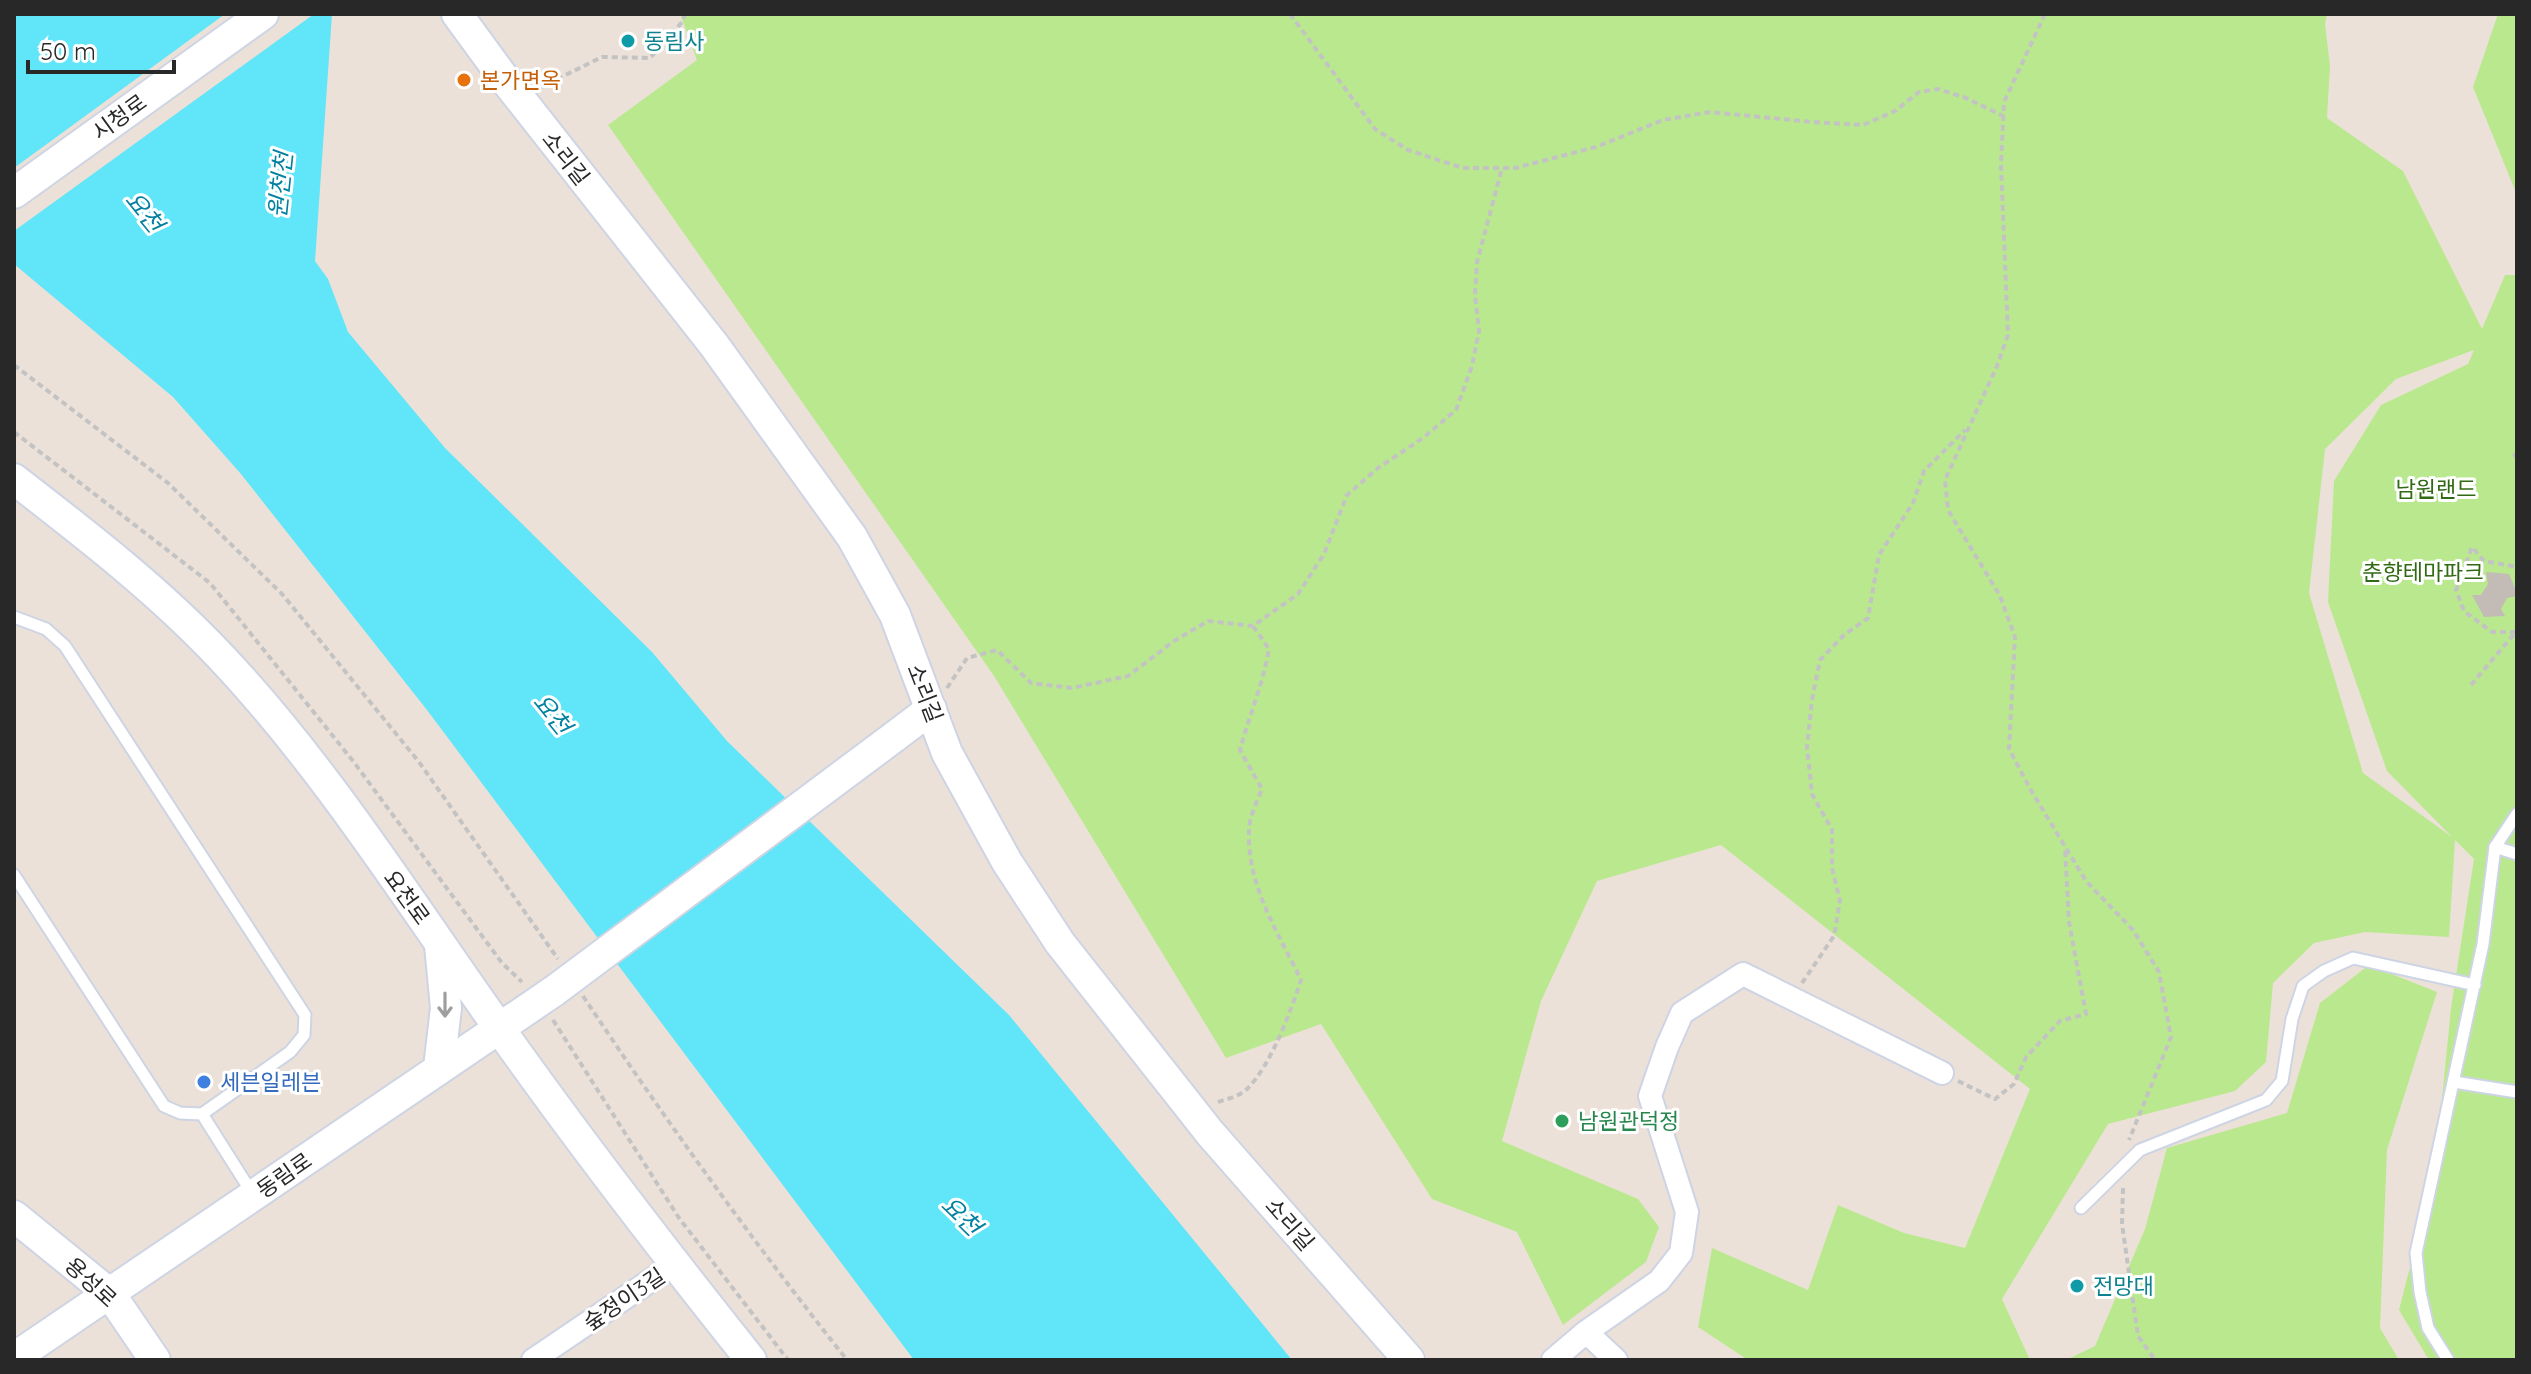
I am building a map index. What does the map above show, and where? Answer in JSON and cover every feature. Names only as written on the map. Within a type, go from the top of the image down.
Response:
[{"type":"street","name":"시청로","points":[[14,193],[263,14]]},
{"type":"street","name":"소리길","points":[[457,14],[714,345],[852,537],[895,615],[947,753],[1007,862],[1060,943],[1200,1120],[1409,1360]]},
{"type":"street","name":"요천로","points":[[14,479],[151,590],[220,656],[288,736],[499,1029],[751,1360]]},
{"type":"street","name":"동림로","points":[[14,1358],[566,984],[931,709]]},
{"type":"street","points":[[439,1068],[446,1008],[440,943]]},
{"type":"street","points":[[1553,1360],[1586,1332],[1659,1281],[1681,1253],[1687,1212],[1650,1096],[1682,1013],[1743,974],[1942,1073]]},
{"type":"street","name":"용성로","points":[[14,1216],[110,1294],[155,1360]]},
{"type":"street","name":"숲정이3길","points":[[533,1360],[675,1264]]},
{"type":"street","points":[[1586,1332],[1616,1360]]},
{"type":"lane","points":[[14,617],[46,629],[65,646],[305,1015],[304,1035],[290,1052],[202,1114],[180,1113],[164,1106],[14,875]]},
{"type":"lane","points":[[2448,1360],[2428,1328],[2416,1253],[2483,944],[2495,847],[2517,814]]},
{"type":"lane","points":[[2495,847],[2517,854]]},
{"type":"lane","points":[[2081,1208],[2140,1150],[2266,1100],[2282,1081],[2292,1019],[2303,986],[2324,971],[2353,958],[2475,985]]},
{"type":"lane","points":[[2454,1082],[2517,1092]]},
{"type":"lane","points":[[202,1114],[254,1196]]},
{"type":"path","points":[[520,99],[602,57],[650,58],[683,21],[685,14]]},
{"type":"path","points":[[1290,14],[1375,129],[1408,150],[1463,168],[1515,168],[1596,147],[1663,120],[1710,112],[1863,125],[1895,111],[1919,92],[1938,89],[1966,98],[2003,116]]},
{"type":"path","points":[[2045,14],[2004,102],[2001,164],[2008,335],[1945,480],[1948,510],[2000,596],[2015,637],[2009,749],[2086,881],[2133,930],[2159,972],[2171,1037],[2124,1153],[2122,1224],[2138,1336],[2155,1360]]},
{"type":"path","points":[[931,709],[967,658],[997,650],[1031,683],[1072,688],[1128,676],[1174,641],[1208,621],[1253,626],[1298,594],[1324,554],[1347,495],[1456,410],[1472,366],[1479,331],[1475,295],[1477,262],[1502,168]]},
{"type":"path","points":[[14,365],[168,483],[282,594],[419,762],[566,984],[781,1277],[847,1360]]},
{"type":"path","points":[[1792,998],[1834,936],[1840,901],[1832,868],[1832,830],[1812,794],[1807,747],[1820,660],[1844,635],[1868,618],[1879,555],[1913,503],[1924,471],[1970,425]]},
{"type":"path","points":[[2516,632],[2492,632],[2464,611],[2456,590],[2472,547],[2484,561],[2517,567]]},
{"type":"path","points":[[1200,1120],[1211,1105],[1245,1091],[1267,1059],[1287,1020],[1301,980],[1267,916],[1252,870],[1249,828],[1262,789],[1240,750],[1249,713],[1264,679],[1269,649],[1253,626]]},
{"type":"path","points":[[2471,685],[2516,632]]},
{"type":"path","points":[[1942,1073],[1995,1099],[2014,1084],[2026,1057],[2060,1021],[2086,1014],[2069,922],[2065,846]]},
{"type":"green space","points":[[680,14],[2327,14],[2325,24],[2330,66],[2327,118],[2403,171],[2482,329],[2505,275],[2517,275],[2517,1360],[2429,1360],[2399,1310],[2435,1170],[2451,1008],[2474,859],[2455,840],[2449,937],[2365,932],[2314,943],[2273,983],[2266,1062],[2235,1091],[2108,1124],[2002,1299],[2030,1360],[1748,1360],[1698,1327],[1712,1248],[1808,1290],[1838,1205],[1904,1233],[1965,1248],[2030,1089],[1721,845],[1597,881],[1541,1001],[1502,1141],[1638,1199],[1659,1227],[1646,1262],[1563,1325],[1517,1232],[1432,1199],[1321,1024],[1226,1058],[994,676],[608,125],[697,60]],"holes":[[[2474,350],[2468,364],[2381,405],[2334,481],[2328,602],[2387,771],[2452,837],[2363,773],[2309,593],[2325,449],[2396,379]]]},
{"type":"green space","points":[[2498,14],[2517,14],[2517,195],[2473,87]]},
{"type":"green space","points":[[2369,965],[2437,992],[2387,1150],[2380,1328],[2399,1360],[2066,1360],[2095,1346],[2145,1229],[2167,1148],[2287,1113],[2320,1003]]},
{"type":"water","points":[[14,14],[332,14],[315,261],[328,279],[348,332],[445,448],[652,652],[727,741],[1009,1015],[1292,1360],[914,1360],[427,710],[241,474],[173,397],[14,264]]},
{"type":"pier","points":[[225,14],[314,14],[14,231],[14,168]]},
{"type":"building","points":[[2486,572],[2509,574],[2517,596],[2507,598],[2501,609],[2505,616],[2484,617],[2472,595],[2481,595],[2488,584]]},
{"type":"place","name":"동림사","points":[[628,41]]},
{"type":"place","name":"본가면옥","points":[[464,80]]},
{"type":"place","name":"세븐일레븐","points":[[204,1082]]},
{"type":"place","name":"남원관덕정","points":[[1562,1121]]},
{"type":"place","name":"전망대","points":[[2077,1286]]},
{"type":"water label","name":"원천천","points":[[281,185]]},
{"type":"water label","name":"요천","points":[[144,212]]},
{"type":"water label","name":"요천","points":[[552,714]]},
{"type":"water label","name":"요천","points":[[961,1216]]},
{"type":"park label","name":"남원랜드","points":[[2436,489]]},
{"type":"park label","name":"춘향테마파크","points":[[2423,572]]}]
